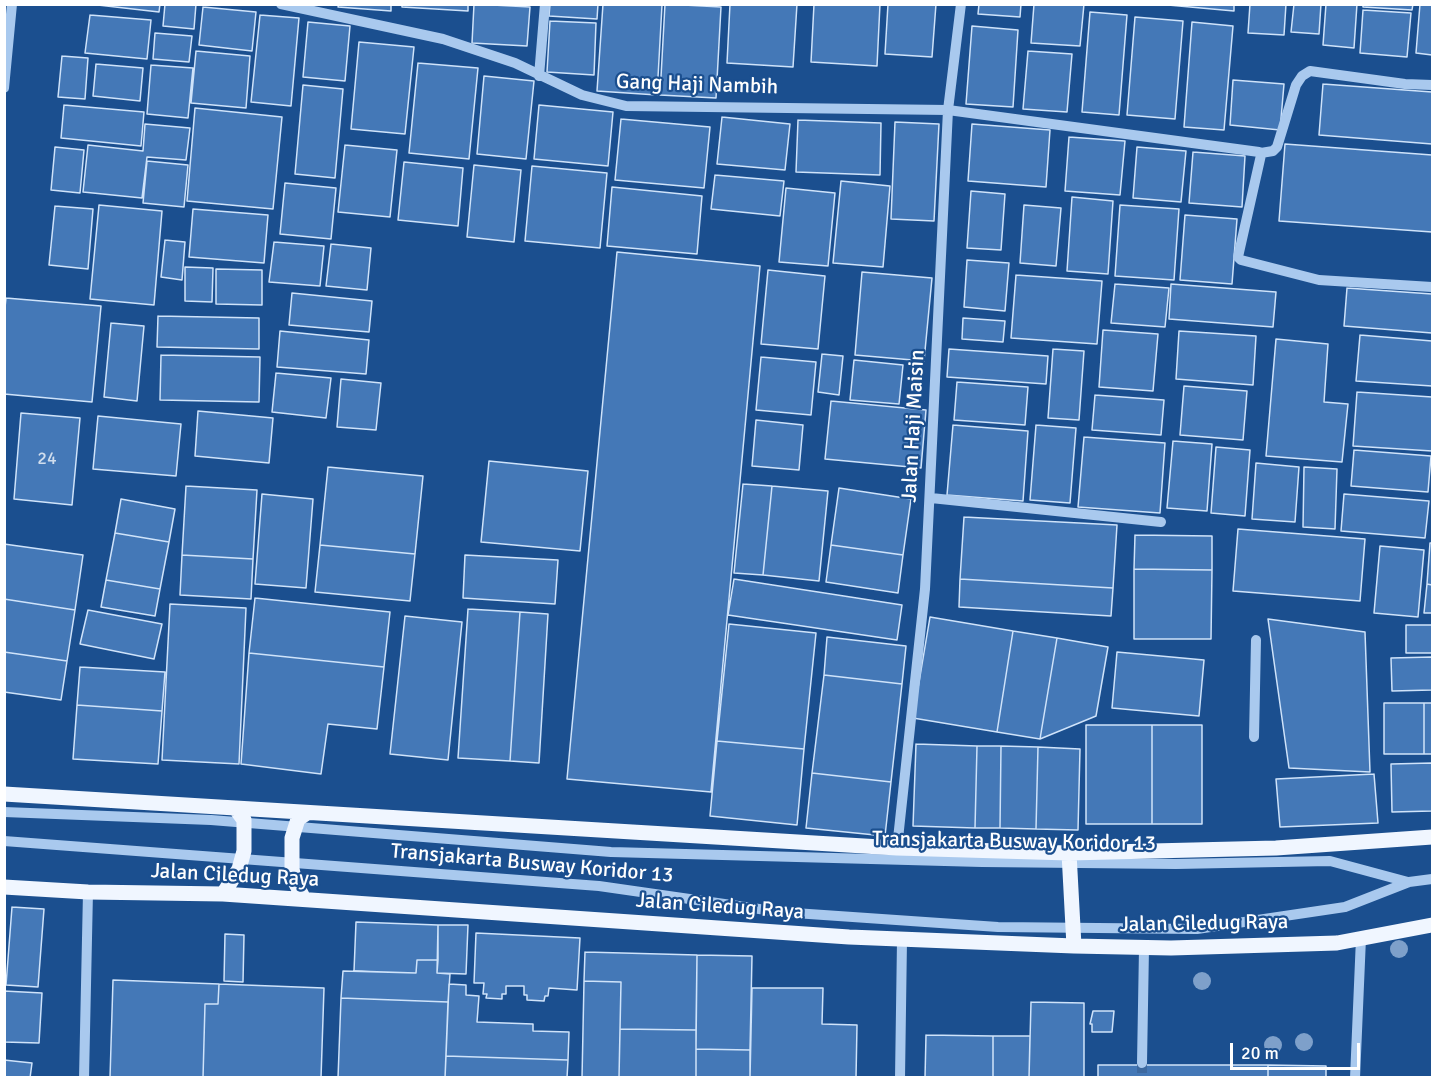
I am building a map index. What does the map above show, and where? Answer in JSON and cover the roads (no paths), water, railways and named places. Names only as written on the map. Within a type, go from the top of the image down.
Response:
[{"type":"main road","points":[[4,794],[897,848],[1069,853],[1276,848],[1432,837]]},
{"type":"main road","points":[[224,894],[238,869],[244,851],[244,820],[236,809]]},
{"type":"main road","points":[[304,899],[295,882],[292,869],[292,838],[298,819],[307,813]]},
{"type":"main road","points":[[1069,853],[1074,946]]},
{"type":"main road","name":"Jalan Ciledug Raya","points":[[4,887],[88,892],[224,894],[902,940],[1144,948],[1337,942],[1432,925]]},
{"type":"street","points":[[4,88],[12,4]]},
{"type":"street","name":"Gang Haji Nambih","points":[[281,4],[443,39],[515,63],[582,95],[626,106],[948,110],[1261,153]]},
{"type":"street","points":[[539,76],[545,4]]},
{"type":"street","name":"Jalan Haji Maisin","points":[[897,848],[925,589],[948,110],[961,4]]},
{"type":"street","points":[[1432,85],[1405,84],[1310,71],[1302,76],[1296,85],[1277,147],[1274,151],[1261,153],[1238,257],[1241,260],[1320,280],[1432,287]]},
{"type":"street","points":[[931,498],[1161,522]]},
{"type":"street","points":[[1254,737],[1256,640]]},
{"type":"street","name":"Transjakarta Busway Koridor 13","points":[[4,812],[211,820],[611,852],[1028,863],[1176,864],[1330,861],[1409,882]]},
{"type":"street","name":"Transjakarta Busway Koridor 13","points":[[4,842],[599,886],[780,912],[998,927],[1197,929],[1345,907],[1409,882],[1432,879]]},
{"type":"street","points":[[84,1077],[88,892]]},
{"type":"street","points":[[1355,1077],[1361,938]]},
{"type":"street","points":[[900,1077],[902,940]]},
{"type":"street","points":[[1142,1063],[1144,948]]},
{"type":"tunnel","points":[[1142,1063],[1142,1078]]}]
